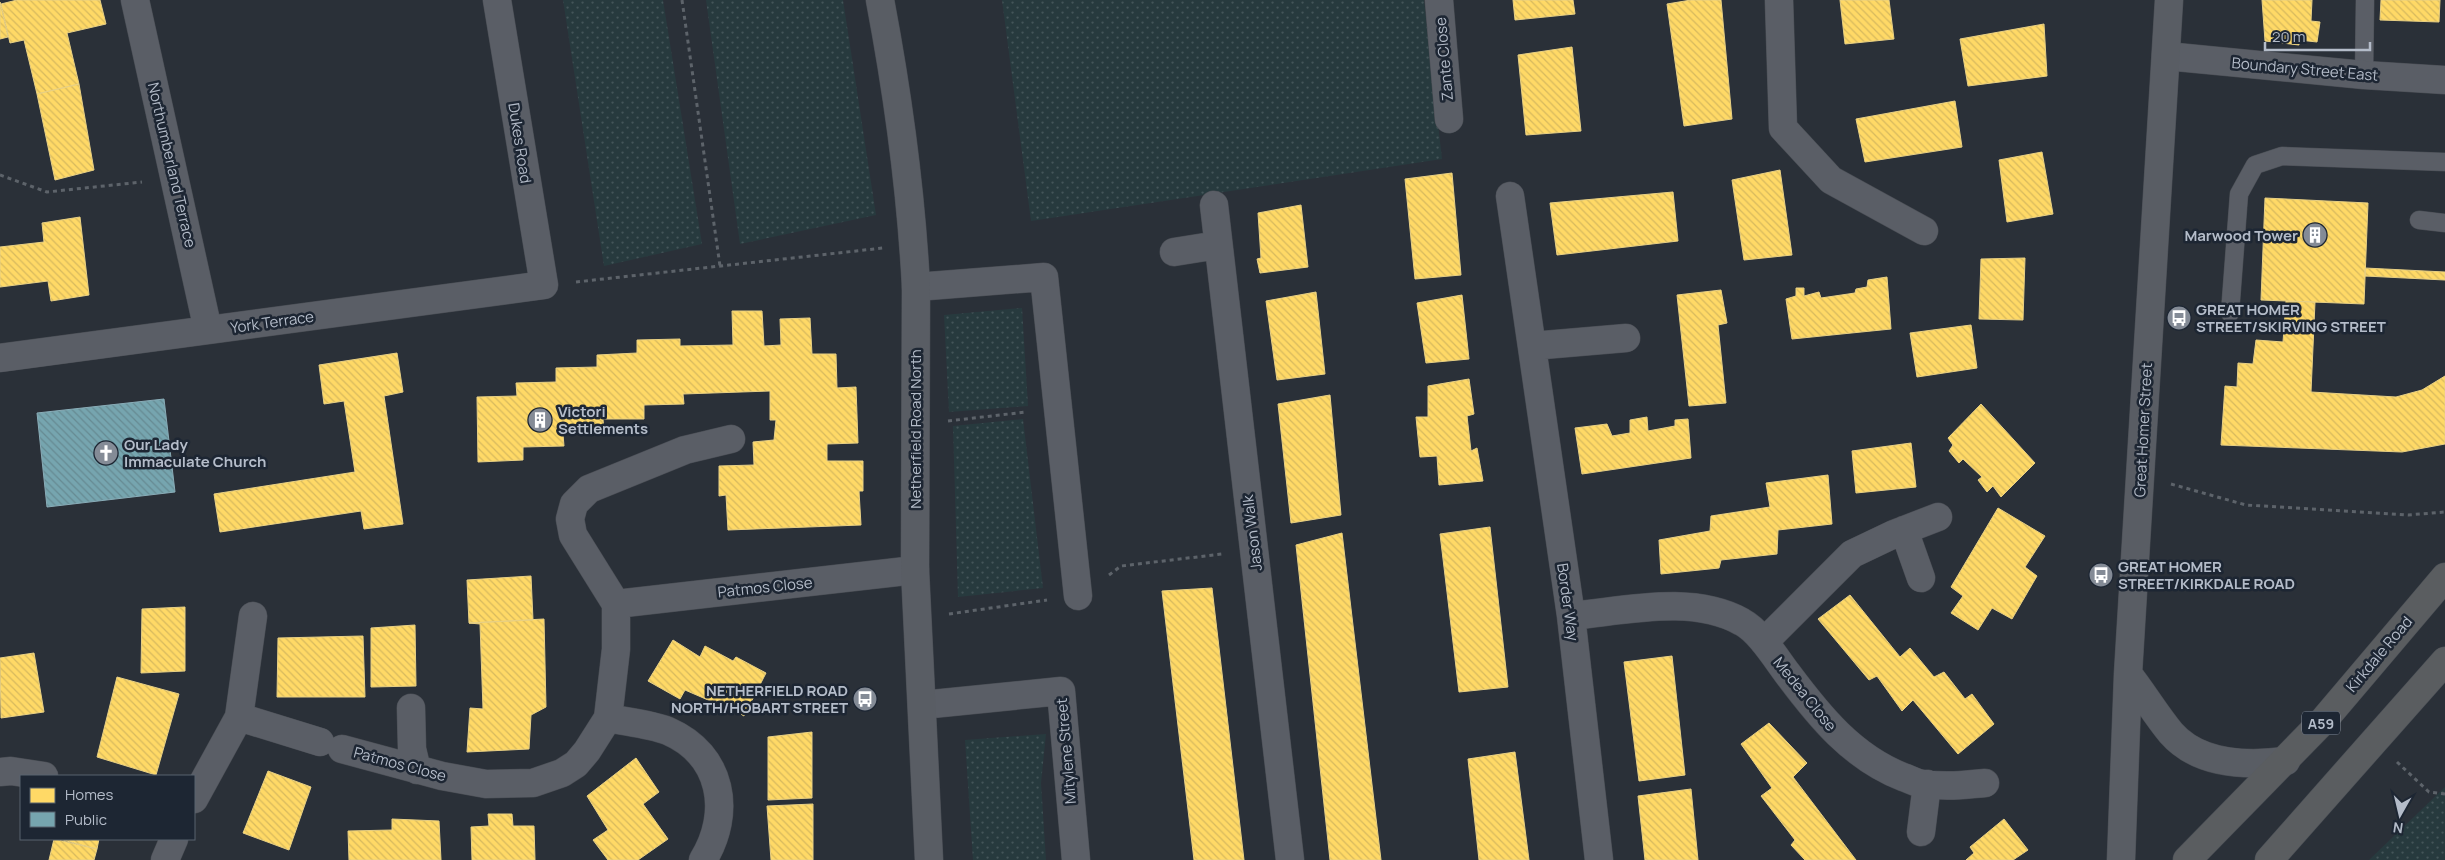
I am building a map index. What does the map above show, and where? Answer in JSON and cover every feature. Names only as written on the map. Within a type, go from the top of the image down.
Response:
[{"type":"highway","name":"Kirkdale Road","points":[[2187,860],[2286,761],[2323,721],[2445,577]]},
{"type":"highway","points":[[2269,860],[2445,661]]},
{"type":"street","name":"Northumberland Terrace","points":[[135,0],[208,330]]},
{"type":"street","name":"Dukes Road","points":[[497,0],[544,286]]},
{"type":"street","name":"Netherfield Road North","points":[[880,0],[894,77],[914,245],[916,287],[915,570],[929,860]]},
{"type":"street","name":"Zante Close","points":[[1439,0],[1449,119]]},
{"type":"street","points":[[1779,0],[1782,128],[1831,180],[1924,231]]},
{"type":"street","name":"Great Homer Street","points":[[2122,860],[2128,674],[2169,0]]},
{"type":"street","name":"Boundary Street East","points":[[2166,56],[2364,75],[2445,80]]},
{"type":"street","name":"Border Way","points":[[1510,196],[1571,616],[1599,860]]},
{"type":"street","name":"Jason Walk","points":[[1214,205],[1290,860]]},
{"type":"street","points":[[1174,252],[1218,245]]},
{"type":"street","points":[[916,287],[1044,277],[1078,596]]},
{"type":"street","name":"York Terrace","points":[[0,358],[544,286]]},
{"type":"street","points":[[1532,346],[1626,338]]},
{"type":"street","points":[[616,604],[573,535],[570,518],[574,504],[589,489],[685,450],[731,439]]},
{"type":"street","name":"Medea Close","points":[[1764,642],[1852,554],[1938,517]]},
{"type":"street","points":[[1904,530],[1921,578]]},
{"type":"street","name":"Patmos Close","points":[[239,717],[331,746],[418,770],[486,784],[533,783],[549,779],[576,764],[597,738],[608,718],[616,649],[616,604],[915,570]]},
{"type":"street","name":"Medea Close","points":[[1571,616],[1649,608],[1689,607],[1715,612],[1743,622],[1764,642],[1816,711],[1857,752],[1876,765],[1927,784],[1950,786],[1985,783]]},
{"type":"street","points":[[195,798],[239,717],[253,616]]},
{"type":"street","points":[[2128,674],[2172,734],[2187,747],[2206,756],[2233,762],[2262,764],[2286,761]]},
{"type":"street","name":"Mitylene Street","points":[[922,705],[1062,691],[1076,860]]},
{"type":"street","points":[[411,708],[412,749],[418,770]]},
{"type":"street","points":[[608,718],[668,731],[703,757],[718,787],[721,806],[713,844],[704,860]]},
{"type":"street","points":[[0,772],[11,771],[37,775]]},
{"type":"street","points":[[1920,832],[1927,784]]},
{"type":"street","points":[[165,860],[174,840]]},
{"type":"lane","points":[[2364,75],[2365,0]]},
{"type":"lane","points":[[2230,313],[2239,194],[2255,165],[2282,156],[2445,162]]},
{"type":"lane","points":[[2418,220],[2445,223]]},
{"type":"path","points":[[682,0],[720,266]]},
{"type":"path","points":[[0,175],[47,192],[175,178]]},
{"type":"path","points":[[544,286],[914,245]]},
{"type":"path","points":[[915,425],[1058,408]]},
{"type":"path","points":[[2140,475],[2246,505],[2408,515],[2445,512]]},
{"type":"path","points":[[2374,740],[2429,792],[2445,794]]},
{"type":"green space","points":[[563,0],[663,0],[702,244],[604,266]]},
{"type":"green space","points":[[706,0],[843,0],[876,215],[740,244]]},
{"type":"green space","points":[[1002,0],[1424,0],[1442,159],[1031,221]]},
{"type":"green space","points":[[1022,308],[1028,406],[949,412],[944,315]]},
{"type":"green space","points":[[1023,419],[1043,588],[958,597],[953,426]]},
{"type":"green space","points":[[1046,734],[1041,783],[1046,860],[973,860],[965,740]]},
{"type":"green space","points":[[2445,787],[2445,860],[2369,860]]},
{"type":"building: Homes","points":[[17,0],[100,0],[106,24],[67,33],[79,84],[37,94],[24,40],[10,43],[1,4]]},
{"type":"building: Homes","points":[[1513,0],[1573,0],[1575,14],[1515,20]]},
{"type":"building: Homes","points":[[1691,0],[1721,0],[1732,119],[1684,126],[1667,4]]},
{"type":"building: Homes","points":[[1840,0],[1889,0],[1894,39],[1845,44]]},
{"type":"building: Homes","points":[[2262,0],[2312,0],[2311,21],[2320,22],[2317,42],[2299,40],[2299,45],[2265,41]]},
{"type":"building: Homes","points":[[2381,0],[2440,0],[2439,22],[2380,20]]},
{"type":"building: Homes","points":[[0,2],[8,37],[0,39]]},
{"type":"building: Homes","points":[[2044,24],[2047,76],[1968,86],[1960,39]]},
{"type":"building: Homes","points":[[1572,47],[1581,131],[1526,135],[1518,55]]},
{"type":"building: Homes","points":[[79,84],[94,170],[55,180],[37,94]]},
{"type":"building: Homes","points":[[1955,101],[1962,147],[1865,162],[1856,119]]},
{"type":"building: Homes","points":[[2042,152],[2053,214],[2007,222],[1999,160]]},
{"type":"building: Homes","points":[[1780,170],[1792,255],[1744,260],[1732,180]]},
{"type":"building: Homes","points":[[1452,173],[1461,275],[1415,279],[1405,179]]},
{"type":"building: Homes","points":[[1673,192],[1678,241],[1557,255],[1550,203]]},
{"type":"building: Homes","name":"Marwood Tower","points":[[2265,198],[2368,203],[2364,304],[2261,300]]},
{"type":"building: Homes","points":[[1301,205],[1308,267],[1260,273],[1257,259],[1261,258],[1258,213]]},
{"type":"building: Homes","points":[[80,217],[89,295],[51,301],[48,281],[0,287],[0,247],[44,242],[42,223]]},
{"type":"building: Homes","points":[[2025,258],[2023,320],[1979,319],[1981,259]]},
{"type":"building: Homes","points":[[2365,268],[2445,272],[2445,280],[2365,276]]},
{"type":"building: Homes","points":[[1887,277],[1891,329],[1792,339],[1786,299],[1796,296],[1796,288],[1804,288],[1804,296],[1819,292],[1821,298],[1855,293],[1856,289],[1867,287],[1868,280]]},
{"type":"building: Homes","points":[[1721,290],[1727,323],[1718,325],[1726,403],[1689,406],[1677,295]]},
{"type":"building: Homes","points":[[1316,292],[1325,374],[1277,380],[1266,301]]},
{"type":"building: Homes","points":[[1462,295],[1469,359],[1426,363],[1417,303]]},
{"type":"building: Homes","points":[[2286,301],[2315,302],[2311,392],[2396,397],[2422,390],[2445,376],[2445,444],[2402,452],[2221,445],[2225,386],[2237,387],[2238,363],[2253,364],[2256,340],[2283,342]]},
{"type":"building: Homes","name":"Victori Settlements","points":[[732,311],[762,311],[764,346],[781,345],[780,319],[810,318],[812,354],[836,354],[837,388],[856,387],[858,443],[827,444],[827,461],[863,461],[863,491],[859,491],[861,525],[728,530],[726,495],[719,496],[719,466],[754,465],[753,442],[774,440],[776,420],[770,420],[770,391],[683,394],[684,404],[644,405],[644,419],[603,419],[604,432],[563,434],[564,446],[523,447],[523,460],[478,462],[477,397],[517,396],[516,383],[556,382],[556,368],[597,367],[597,355],[637,353],[637,340],[680,339],[680,346],[733,345]]},
{"type":"building: Homes","points":[[1971,325],[1977,368],[1917,377],[1910,333]]},
{"type":"building: Homes","points":[[397,353],[403,392],[384,396],[403,524],[364,529],[361,511],[220,532],[214,494],[355,472],[344,401],[324,404],[319,365]]},
{"type":"building: Homes","points":[[1469,379],[1474,414],[1467,416],[1471,451],[1477,448],[1483,481],[1439,485],[1437,456],[1420,457],[1416,417],[1428,417],[1428,386]]},
{"type":"building: Homes","points":[[1330,395],[1341,515],[1291,523],[1278,404]]},
{"type":"building: Homes","points":[[1981,404],[2035,463],[2001,497],[1993,486],[1987,492],[1978,480],[1982,477],[1963,459],[1959,463],[1949,451],[1953,445],[1948,438]]},
{"type":"building: Homes","points":[[1647,417],[1648,431],[1675,426],[1675,420],[1688,419],[1691,458],[1582,474],[1575,428],[1607,424],[1612,436],[1630,433],[1630,420]]},
{"type":"building: Homes","points":[[1911,443],[1916,487],[1856,493],[1852,451]]},
{"type":"building: Homes","points":[[1828,475],[1832,524],[1778,530],[1777,554],[1721,560],[1719,568],[1661,574],[1659,540],[1710,531],[1711,516],[1770,507],[1766,483]]},
{"type":"building: Homes","points":[[1998,508],[2045,536],[2025,567],[2037,576],[2012,619],[1992,608],[1978,630],[1951,613],[1963,596],[1951,587]]},
{"type":"building: Homes","points":[[1490,527],[1508,687],[1459,692],[1440,534]]},
{"type":"building: Homes","points":[[1342,533],[1381,860],[1330,860],[1296,545]]},
{"type":"building: Homes","points":[[531,576],[533,620],[469,623],[467,580]]},
{"type":"building: Homes","points":[[1212,588],[1244,860],[1194,860],[1162,591]]},
{"type":"building: Homes","points":[[1850,595],[1900,657],[1910,648],[1934,677],[1944,672],[1965,699],[1972,694],[1994,724],[1958,754],[1913,700],[1902,711],[1877,676],[1869,680],[1818,619]]},
{"type":"building: Homes","points":[[185,607],[185,671],[141,673],[142,609]]},
{"type":"building: Homes","points":[[544,619],[546,707],[531,715],[529,749],[467,752],[470,708],[483,709],[480,624],[469,623]]},
{"type":"building: Homes","points":[[415,625],[416,686],[371,687],[371,628]]},
{"type":"building: Homes","points":[[363,636],[365,697],[277,697],[278,638]]},
{"type":"building: Homes","points":[[673,640],[700,657],[705,646],[733,661],[736,657],[766,673],[744,716],[718,700],[715,703],[685,690],[680,699],[648,681]]},
{"type":"building: Homes","points":[[34,653],[44,712],[1,718],[0,658]]},
{"type":"building: Homes","points":[[1672,656],[1685,775],[1639,781],[1624,662]]},
{"type":"building: Homes","points":[[117,677],[179,694],[156,775],[97,757]]},
{"type":"building: Homes","points":[[1769,723],[1807,763],[1793,777],[1856,860],[1805,860],[1791,845],[1795,840],[1761,796],[1772,788],[1741,744]]},
{"type":"building: Homes","points":[[812,732],[812,798],[768,800],[768,737]]},
{"type":"building: Homes","points":[[1515,752],[1529,860],[1479,860],[1468,759]]},
{"type":"building: Homes","points":[[636,758],[659,792],[643,804],[668,839],[638,860],[608,860],[593,840],[608,830],[587,796]]},
{"type":"building: Homes","points":[[268,771],[311,787],[289,850],[243,833]]},
{"type":"building: Homes","points":[[1691,789],[1698,860],[1645,860],[1638,796]]},
{"type":"building: Homes","points":[[813,804],[813,860],[771,860],[767,806]]},
{"type":"building: Homes","points":[[488,814],[512,814],[513,826],[534,826],[535,860],[472,860],[471,827],[489,826]]},
{"type":"building: Homes","points":[[392,819],[439,821],[441,860],[349,860],[348,831],[392,830]]},
{"type":"building: Homes","points":[[2004,819],[2028,850],[2013,860],[1966,860],[1974,853],[1970,847]]},
{"type":"building: Homes","points":[[54,840],[97,849],[94,860],[49,860]]},
{"type":"building: Homes","points":[[63,840],[99,840],[97,849]]},
{"type":"building: Public","name":"Our Lady Immaculate Church","points":[[164,399],[175,492],[47,507],[37,413]]},
{"type":"place","name":"Marwood Tower","points":[[2315,235]]},
{"type":"place","name":"GREAT HOMER STREET/SKIRVING STREET","points":[[2179,318]]},
{"type":"place","name":"Victori Settlements","points":[[540,420]]},
{"type":"place","name":"Our Lady Immaculate Church","points":[[106,453]]},
{"type":"place","name":"GREAT HOMER STREET/KIRKDALE ROAD","points":[[2101,575]]},
{"type":"place","name":"NETHERFIELD ROAD NORTH/HOBART STREET","points":[[865,699]]}]
